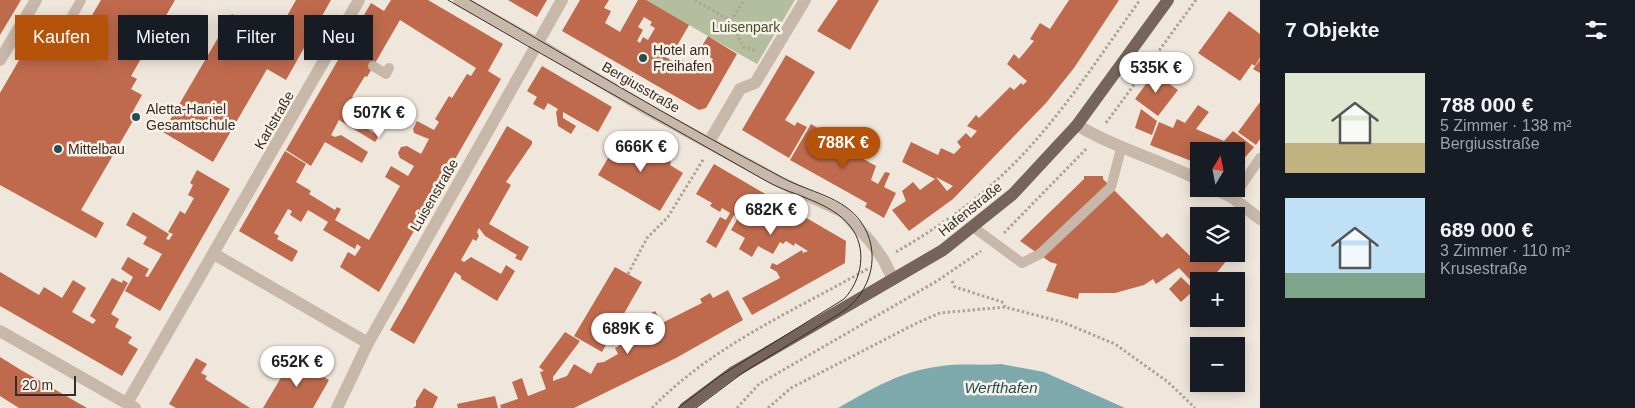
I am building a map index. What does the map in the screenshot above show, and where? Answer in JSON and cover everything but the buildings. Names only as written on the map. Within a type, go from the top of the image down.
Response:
[{"type":"main road","name":"Hafenstraße","points":[[686,408],[732,374],[943,250],[1013,194],[1077,124],[1168,0]]},
{"type":"street","points":[[0,60],[36,0]]},
{"type":"street","name":"Karlstraße","points":[[131,406],[214,254],[339,47],[359,0]]},
{"type":"street","name":"Bergiusstraße","points":[[459,0],[538,44],[648,110],[782,183],[843,212],[870,241],[883,259],[893,279]]},
{"type":"street","name":"Luisenstraße","points":[[337,408],[368,343],[562,0]]},
{"type":"street","points":[[709,142],[740,89],[755,83],[805,0]]},
{"type":"street","points":[[1077,124],[1121,149],[1190,176]]},
{"type":"street","points":[[1234,198],[1260,219]]},
{"type":"street","points":[[214,254],[368,343]]},
{"type":"street","points":[[0,331],[131,406]]},
{"type":"lane","points":[[73,15],[81,0]]},
{"type":"lane","points":[[373,66],[386,74],[389,68]]},
{"type":"lane","points":[[973,227],[1022,263],[1040,254],[1111,186],[1121,149]]},
{"type":"lane","points":[[1245,181],[1260,158]]},
{"type":"path","points":[[695,0],[731,21],[743,47],[772,55]]},
{"type":"path","points":[[731,21],[744,0]]},
{"type":"path","points":[[919,238],[998,179],[1042,132],[1140,0]]},
{"type":"path","points":[[1108,120],[1196,0]]},
{"type":"path","points":[[628,274],[647,238],[668,217],[710,148],[709,142]]},
{"type":"path","points":[[737,408],[759,384],[937,281],[992,242],[1009,228],[1082,154]]},
{"type":"path","points":[[652,408],[704,362],[739,340],[847,280]]},
{"type":"path","points":[[952,281],[954,287],[1002,302],[1005,307]]},
{"type":"path","points":[[768,408],[791,388],[940,313],[1005,307],[1062,322],[1116,344],[1168,382],[1195,408]]},
{"type":"green space","name":"Luisenpark","points":[[645,0],[795,0],[757,64]]},
{"type":"water","name":"Werfthafen","points":[[1001,364],[1044,372],[1125,408],[838,408],[888,381],[928,368],[949,365]]},
{"type":"tram line","points":[[448,0],[768,182],[823,205],[842,218],[856,235],[861,254],[859,273],[855,283],[844,299],[720,376],[678,408]]},
{"type":"tram line","points":[[470,0],[743,157],[793,183],[836,201],[854,214],[861,222],[871,246],[872,258],[871,271],[861,294],[842,312],[744,372],[696,408]]},
{"type":"place","name":"Hotel am Freihafen","points":[[643,58]]},
{"type":"place","name":"Aletta-Haniel Gesamtschule","points":[[136,117]]},
{"type":"place","name":"Mittelbau","points":[[58,149]]}]
